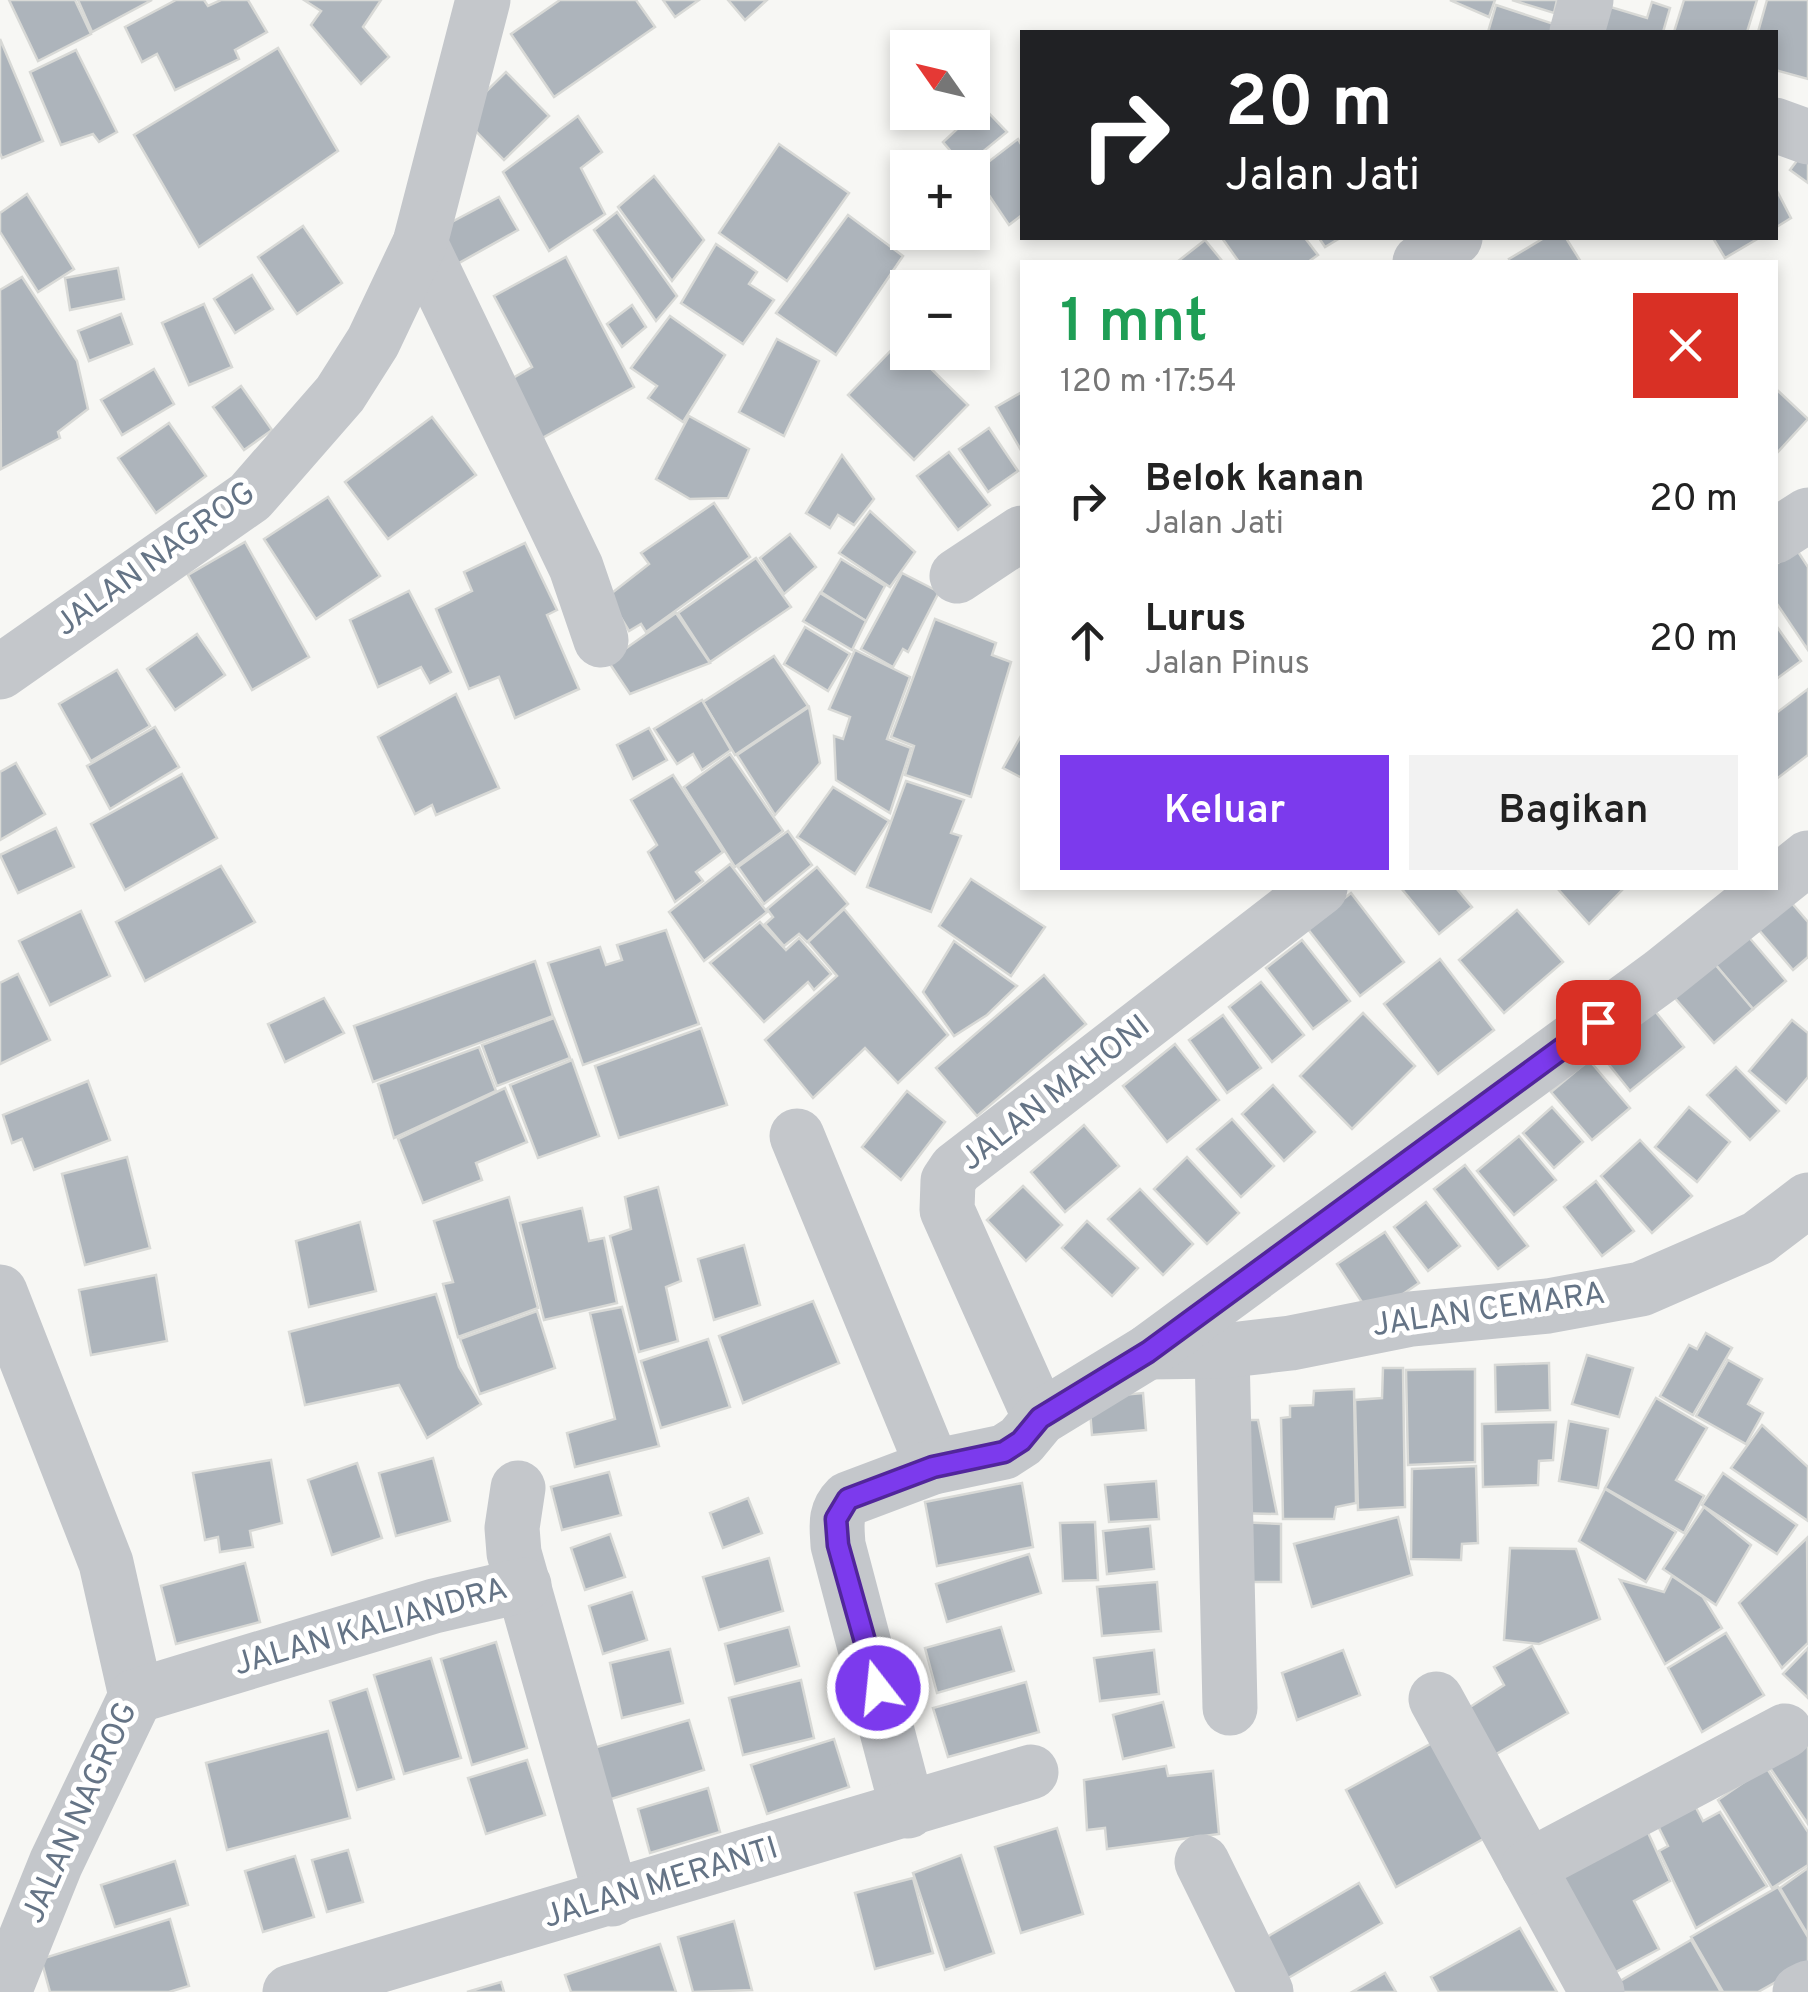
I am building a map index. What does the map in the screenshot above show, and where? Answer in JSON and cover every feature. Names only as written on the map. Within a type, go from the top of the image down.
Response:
[{"type":"street","name":"JALAN NAGROG","points":[[0,672],[250,497],[340,394],[373,342],[420,243],[483,0]]},
{"type":"street","points":[[1578,30],[1586,0]]},
{"type":"street","points":[[1778,126],[1808,137]]},
{"type":"street","points":[[1423,260],[1453,240]]},
{"type":"street","points":[[420,243],[576,567],[601,640]]},
{"type":"street","points":[[1778,534],[1808,514]]},
{"type":"street","points":[[957,576],[1020,534]]},
{"type":"street","points":[[1778,882],[1808,858]]},
{"type":"street","name":"JALAN MAHONI","points":[[1040,1418],[952,1224],[947,1210],[948,1182],[956,1170],[1317,890]]},
{"type":"street","points":[[908,1811],[846,1575],[836,1519],[848,1499],[933,1467],[1004,1452],[1021,1441],[1040,1418],[1148,1352],[1662,975],[1768,890]]},
{"type":"street","points":[[797,1136],[933,1467]]},
{"type":"street","name":"JALAN CEMARA","points":[[1148,1352],[1222,1351],[1291,1343],[1411,1319],[1548,1306],[1641,1289],[1758,1238],[1808,1200]]},
{"type":"street","name":"JALAN NAGROG","points":[[0,1292],[106,1563],[136,1696],[56,1864],[4,1992]]},
{"type":"street","points":[[1222,1351],[1230,1708]]},
{"type":"street","points":[[518,1488],[512,1528],[524,1585]]},
{"type":"street","name":"JALAN KALIANDRA","points":[[136,1696],[434,1606],[524,1585],[612,1899]]},
{"type":"street","points":[[1436,1699],[1597,1992]]},
{"type":"street","points":[[1528,1867],[1785,1731]]},
{"type":"street","name":"JALAN MERANTI","points":[[290,1992],[1031,1772]]},
{"type":"street","points":[[1202,1862],[1266,1992]]},
{"type":"street","points":[[1800,1992],[1808,1988]]},
{"type":"building","points":[[9,0],[75,0],[91,34],[38,61]]},
{"type":"building","points":[[78,0],[152,0],[92,32]]},
{"type":"building","points":[[176,0],[204,0],[208,6],[221,0],[248,0],[267,32],[235,50],[239,59],[175,90],[157,54],[142,62],[125,27]]},
{"type":"building","points":[[304,0],[381,0],[363,27],[389,57],[361,84],[311,25],[321,11]]},
{"type":"building","points":[[560,0],[636,0],[655,27],[554,97],[511,34]]},
{"type":"building","points":[[663,0],[699,0],[675,17]]},
{"type":"building","points":[[728,0],[767,0],[745,20]]},
{"type":"building","points":[[1450,0],[1495,0],[1489,17]]},
{"type":"building","points":[[1512,0],[1557,0],[1554,13]]},
{"type":"building","points":[[1684,0],[1757,0],[1748,30],[1675,30]]},
{"type":"building","points":[[1767,0],[1808,0],[1808,79],[1778,71],[1778,30],[1759,30]]},
{"type":"building","points":[[1652,2],[1670,8],[1664,30],[1597,30],[1604,5],[1647,18]]},
{"type":"building","points":[[1496,5],[1566,28],[1566,30],[1489,30]]},
{"type":"building","points":[[0,39],[43,141],[2,158],[0,153]]},
{"type":"building","points":[[278,48],[338,151],[199,247],[134,135]]},
{"type":"building","points":[[76,50],[117,132],[99,142],[93,134],[61,145],[30,72]]},
{"type":"building","points":[[506,72],[549,116],[504,160],[461,116]]},
{"type":"building","points":[[990,114],[1007,132],[985,150],[950,150],[943,142],[956,130],[990,130]]},
{"type":"building","points":[[578,116],[602,152],[581,168],[605,214],[549,251],[503,172]]},
{"type":"building","points":[[1018,139],[1020,217],[1009,225],[990,197],[990,161]]},
{"type":"building","points":[[779,144],[849,193],[787,281],[719,233]]},
{"type":"building","points":[[1808,146],[1808,183],[1790,170]]},
{"type":"building","points":[[654,176],[704,240],[672,281],[618,207]]},
{"type":"building","points":[[1778,193],[1791,218],[1778,226]]},
{"type":"building","points":[[27,194],[74,269],[38,292],[0,232],[0,213]]},
{"type":"building","points":[[499,197],[518,230],[450,268],[431,233]]},
{"type":"building","points":[[617,212],[677,296],[656,321],[594,230]]},
{"type":"building","points":[[848,215],[903,256],[836,355],[776,313]]},
{"type":"building","points":[[303,226],[342,283],[297,314],[258,257]]},
{"type":"building","points":[[1205,240],[1221,260],[1180,260]]},
{"type":"building","points":[[1223,240],[1307,240],[1318,255],[1311,260],[1238,260]]},
{"type":"building","points":[[1541,240],[1567,240],[1580,260],[1510,260]]},
{"type":"building","points":[[1714,240],[1756,240],[1725,258]]},
{"type":"building","points":[[716,244],[757,272],[749,284],[774,300],[743,344],[681,303]]},
{"type":"building","points":[[566,257],[634,387],[526,447],[497,387],[532,367],[494,296]]},
{"type":"building","points":[[118,268],[124,299],[70,310],[65,278]]},
{"type":"building","points":[[252,275],[273,309],[235,333],[214,299]]},
{"type":"building","points":[[22,277],[77,361],[88,409],[58,432],[60,438],[1,469],[0,290]]},
{"type":"building","points":[[204,304],[232,367],[189,385],[162,323]]},
{"type":"building","points":[[632,305],[646,327],[622,347],[607,324]]},
{"type":"building","points":[[121,314],[132,344],[89,361],[78,331]]},
{"type":"building","points":[[670,316],[725,355],[683,422],[648,398],[657,386],[631,368]]},
{"type":"building","points":[[777,339],[819,361],[784,436],[739,412]]},
{"type":"building","points":[[890,351],[890,370],[932,370],[968,405],[914,460],[848,395]]},
{"type":"building","points":[[154,369],[174,404],[122,435],[101,400]]},
{"type":"building","points":[[241,386],[272,430],[244,450],[213,407]]},
{"type":"building","points":[[1778,391],[1808,419],[1778,452]]},
{"type":"building","points":[[1020,393],[1020,449],[996,407]]},
{"type":"building","points":[[689,416],[749,449],[728,498],[690,499],[656,479]]},
{"type":"building","points":[[432,417],[476,475],[388,539],[345,482]]},
{"type":"building","points":[[169,423],[206,476],[156,513],[118,458]]},
{"type":"building","points":[[989,428],[1018,471],[988,492],[959,449]]},
{"type":"building","points":[[949,452],[990,505],[958,530],[917,476]]},
{"type":"building","points":[[842,455],[874,499],[854,525],[838,515],[830,528],[806,513]]},
{"type":"building","points":[[328,497],[380,576],[316,619],[264,539]]},
{"type":"building","points":[[714,503],[750,557],[646,632],[641,624],[629,631],[608,596],[649,564],[641,553]]},
{"type":"building","points":[[870,511],[915,552],[890,587],[839,553]]},
{"type":"building","points":[[790,534],[816,567],[784,594],[760,558]]},
{"type":"building","points":[[245,542],[309,657],[252,690],[188,575]]},
{"type":"building","points":[[525,543],[557,610],[547,615],[579,689],[515,718],[499,677],[469,689],[436,609],[472,591],[464,572]]},
{"type":"building","points":[[1797,550],[1808,567],[1808,650],[1778,605],[1778,563]]},
{"type":"building","points":[[756,558],[791,607],[710,662],[678,613]]},
{"type":"building","points":[[841,559],[885,586],[866,621],[821,592]]},
{"type":"building","points":[[902,573],[939,592],[908,652],[903,649],[893,667],[861,649]]},
{"type":"building","points":[[409,591],[451,672],[430,683],[421,667],[378,687],[350,620]]},
{"type":"building","points":[[820,593],[866,621],[852,650],[803,621]]},
{"type":"building","points":[[676,613],[710,663],[630,694],[608,661]]},
{"type":"building","points":[[935,619],[996,643],[992,655],[1011,662],[971,797],[905,775],[914,746],[891,737]]},
{"type":"building","points":[[805,627],[850,654],[828,691],[784,664]]},
{"type":"building","points":[[1778,628],[1801,661],[1778,678]]},
{"type":"building","points":[[197,634],[225,675],[175,710],[147,669]]},
{"type":"building","points":[[855,650],[910,677],[887,739],[911,748],[890,813],[836,780],[834,736],[843,739],[850,717],[829,709]]},
{"type":"building","points":[[774,656],[808,706],[735,755],[703,702]]},
{"type":"building","points":[[117,670],[150,726],[91,761],[59,704]]},
{"type":"building","points":[[1808,689],[1808,755],[1778,778],[1778,712]]},
{"type":"building","points":[[456,694],[499,788],[436,815],[432,805],[415,814],[378,737]]},
{"type":"building","points":[[702,700],[731,750],[702,770],[693,754],[677,764],[654,729]]},
{"type":"building","points":[[809,707],[820,763],[775,815],[737,755]]},
{"type":"building","points":[[155,727],[179,767],[110,809],[87,766]]},
{"type":"building","points":[[649,728],[667,760],[633,779],[617,745]]},
{"type":"building","points":[[1020,738],[1020,777],[1003,768]]},
{"type":"building","points":[[730,754],[783,831],[735,867],[684,787]]},
{"type":"building","points":[[16,763],[45,814],[0,840],[0,772]]},
{"type":"building","points":[[182,774],[217,838],[125,890],[91,824]]},
{"type":"building","points":[[673,775],[723,852],[696,872],[703,881],[675,902],[648,852],[657,845],[631,800]]},
{"type":"building","points":[[906,781],[964,800],[951,833],[961,836],[931,912],[867,887]]},
{"type":"building","points":[[833,787],[889,821],[855,874],[797,837]]},
{"type":"building","points":[[56,828],[74,867],[18,893],[0,855]]},
{"type":"building","points":[[788,831],[812,865],[764,904],[738,867]]},
{"type":"building","points":[[730,864],[767,912],[704,961],[669,912]]},
{"type":"building","points":[[221,866],[255,922],[145,981],[116,922]]},
{"type":"building","points":[[817,867],[848,904],[807,942],[799,934],[784,946],[765,924],[773,917],[767,909]]},
{"type":"building","points":[[971,879],[1045,927],[1011,976],[939,926]]},
{"type":"building","points":[[1403,890],[1458,890],[1472,907],[1439,934]]},
{"type":"building","points":[[1559,890],[1622,890],[1589,924]]},
{"type":"building","points":[[1351,893],[1404,962],[1360,996],[1307,928]]},
{"type":"building","points":[[1784,894],[1808,922],[1808,957],[1793,970],[1752,922]]},
{"type":"building","points":[[844,909],[948,1035],[898,1083],[865,1048],[813,1098],[765,1040],[837,976],[808,942]]},
{"type":"building","points":[[1517,910],[1563,962],[1504,1013],[1459,960]]},
{"type":"building","points":[[81,911],[110,976],[50,1005],[19,941]]},
{"type":"building","points":[[760,922],[786,950],[799,938],[831,974],[814,990],[808,982],[764,1022],[710,963]]},
{"type":"building","points":[[666,930],[699,1024],[583,1065],[548,963],[600,947],[606,965],[622,960],[617,945]]},
{"type":"building","points":[[1747,935],[1786,981],[1753,1009],[1714,963]]},
{"type":"building","points":[[1302,940],[1350,1001],[1313,1029],[1266,968]]},
{"type":"building","points":[[954,941],[1017,986],[987,1015],[954,1036],[923,992]]},
{"type":"building","points":[[1440,959],[1494,1030],[1438,1074],[1384,1004]]},
{"type":"building","points":[[535,961],[553,1016],[373,1082],[354,1026]]},
{"type":"building","points":[[1714,963],[1753,1009],[1714,1043],[1674,997]]},
{"type":"building","points":[[18,974],[50,1040],[0,1064],[0,983]]},
{"type":"building","points":[[1044,975],[1086,1024],[977,1116],[936,1068]]},
{"type":"building","points":[[1261,982],[1304,1035],[1272,1062],[1229,1007]]},
{"type":"building","points":[[324,998],[344,1033],[285,1062],[268,1024]]},
{"type":"building","points":[[1651,1006],[1684,1047],[1630,1091],[1598,1051]]},
{"type":"building","points":[[1363,1013],[1415,1066],[1352,1129],[1300,1076]]},
{"type":"building","points":[[1223,1015],[1261,1068],[1227,1093],[1189,1040]]},
{"type":"building","points":[[554,1018],[570,1058],[497,1086],[482,1045]]},
{"type":"building","points":[[1792,1020],[1808,1033],[1808,1077],[1786,1103],[1749,1071]]},
{"type":"building","points":[[701,1028],[727,1105],[619,1138],[595,1066]]},
{"type":"building","points":[[1175,1044],[1219,1100],[1167,1142],[1123,1086]]},
{"type":"building","points":[[479,1047],[496,1091],[394,1138],[378,1084]]},
{"type":"building","points":[[572,1060],[599,1136],[538,1158],[510,1085]]},
{"type":"building","points":[[1589,1060],[1630,1108],[1592,1140],[1551,1092]]},
{"type":"building","points":[[1736,1067],[1779,1111],[1750,1140],[1707,1095]]},
{"type":"building","points":[[88,1081],[110,1140],[34,1170],[22,1139],[12,1143],[3,1115]]},
{"type":"building","points":[[1273,1085],[1315,1132],[1284,1161],[1242,1114]]},
{"type":"building","points":[[505,1088],[527,1142],[476,1163],[482,1180],[423,1203],[398,1139]]},
{"type":"building","points":[[907,1091],[945,1122],[901,1180],[862,1147]]},
{"type":"building","points":[[1552,1107],[1583,1142],[1554,1168],[1523,1133]]},
{"type":"building","points":[[1689,1107],[1730,1142],[1697,1182],[1655,1147]]},
{"type":"building","points":[[1232,1119],[1274,1166],[1241,1197],[1197,1149]]},
{"type":"building","points":[[1084,1125],[1119,1166],[1065,1212],[1031,1172]]},
{"type":"building","points":[[1519,1136],[1556,1180],[1514,1215],[1477,1171]]},
{"type":"building","points":[[1640,1140],[1692,1196],[1652,1233],[1601,1176]]},
{"type":"building","points":[[127,1157],[150,1248],[85,1265],[62,1174]]},
{"type":"building","points":[[1187,1157],[1239,1213],[1207,1244],[1154,1189]]},
{"type":"building","points":[[1465,1165],[1528,1246],[1498,1269],[1434,1189]]},
{"type":"building","points":[[1596,1181],[1634,1231],[1602,1256],[1564,1207]]},
{"type":"building","points":[[1023,1186],[1062,1225],[1026,1261],[987,1220]]},
{"type":"building","points":[[658,1187],[681,1281],[666,1287],[678,1341],[639,1352],[610,1236],[631,1229],[625,1197]]},
{"type":"building","points":[[1140,1189],[1193,1244],[1163,1275],[1108,1219]]},
{"type":"building","points":[[509,1197],[538,1308],[458,1337],[443,1284],[453,1282],[434,1221]]},
{"type":"building","points":[[1426,1202],[1460,1246],[1428,1271],[1394,1227]]},
{"type":"building","points":[[582,1208],[589,1241],[604,1238],[617,1303],[544,1320],[520,1223]]},
{"type":"building","points":[[1087,1221],[1138,1268],[1112,1296],[1062,1248]]},
{"type":"building","points":[[360,1222],[376,1291],[309,1307],[296,1241]]},
{"type":"building","points":[[1385,1232],[1419,1283],[1371,1316],[1337,1264]]},
{"type":"building","points":[[744,1245],[760,1305],[714,1320],[698,1259]]},
{"type":"building","points":[[156,1275],[167,1341],[91,1355],[79,1290]]},
{"type":"building","points":[[436,1294],[459,1367],[481,1404],[427,1438],[399,1385],[305,1405],[289,1332]]},
{"type":"building","points":[[813,1301],[839,1363],[743,1403],[719,1336]]},
{"type":"building","points":[[622,1307],[659,1446],[575,1467],[567,1433],[615,1419],[590,1313]]},
{"type":"building","points":[[537,1311],[555,1368],[480,1394],[460,1339]]},
{"type":"building","points":[[1706,1333],[1732,1348],[1693,1415],[1660,1396],[1689,1345],[1697,1349]]},
{"type":"building","points":[[708,1339],[730,1407],[661,1428],[641,1361]]},
{"type":"building","points":[[1587,1355],[1633,1368],[1619,1417],[1572,1404]]},
{"type":"building","points":[[1728,1360],[1762,1379],[1748,1404],[1763,1413],[1746,1444],[1696,1416]]},
{"type":"building","points":[[1549,1363],[1550,1410],[1496,1412],[1495,1365]]},
{"type":"building","points":[[1383,1368],[1403,1368],[1405,1507],[1358,1510],[1355,1400],[1382,1398]]},
{"type":"building","points":[[1475,1369],[1475,1462],[1408,1465],[1406,1370]]},
{"type":"building","points":[[1354,1389],[1356,1503],[1336,1507],[1334,1519],[1283,1519],[1281,1418],[1290,1417],[1290,1406],[1313,1405],[1314,1391]]},
{"type":"building","points":[[1143,1393],[1146,1430],[1092,1435],[1089,1398]]},
{"type":"building","points":[[1656,1398],[1707,1428],[1676,1480],[1704,1496],[1684,1533],[1605,1488]]},
{"type":"building","points":[[1233,1420],[1258,1420],[1277,1514],[1235,1513]]},
{"type":"building","points":[[1569,1421],[1608,1429],[1598,1488],[1559,1481]]},
{"type":"building","points":[[1556,1422],[1553,1460],[1539,1461],[1538,1485],[1483,1487],[1482,1424]]},
{"type":"building","points":[[1762,1425],[1808,1467],[1808,1521],[1731,1468]]},
{"type":"building","points":[[433,1458],[450,1521],[396,1536],[379,1473]]},
{"type":"building","points":[[271,1460],[282,1523],[250,1531],[253,1547],[220,1552],[218,1537],[205,1540],[193,1473]]},
{"type":"building","points":[[357,1463],[382,1538],[332,1555],[308,1480]]},
{"type":"building","points":[[1476,1466],[1478,1543],[1462,1544],[1461,1560],[1411,1559],[1412,1469]]},
{"type":"building","points":[[609,1472],[621,1515],[562,1530],[551,1487]]},
{"type":"building","points":[[1723,1473],[1797,1525],[1777,1554],[1702,1505]]},
{"type":"building","points":[[1156,1481],[1159,1519],[1109,1522],[1105,1485]]},
{"type":"building","points":[[1022,1483],[1033,1547],[937,1566],[925,1502]]},
{"type":"building","points":[[1605,1489],[1676,1532],[1646,1582],[1579,1541]]},
{"type":"building","points":[[748,1498],[762,1533],[723,1548],[710,1513]]},
{"type":"building","points":[[1704,1507],[1751,1545],[1716,1605],[1663,1569]]},
{"type":"building","points":[[1398,1517],[1412,1575],[1312,1607],[1294,1544]]},
{"type":"building","points":[[1095,1522],[1098,1580],[1063,1581],[1060,1523]]},
{"type":"building","points":[[1236,1522],[1281,1524],[1281,1582],[1232,1582]]},
{"type":"building","points":[[1150,1526],[1154,1569],[1107,1574],[1103,1531]]},
{"type":"building","points":[[610,1534],[625,1577],[585,1590],[571,1548]]},
{"type":"building","points":[[1807,1538],[1808,1643],[1782,1668],[1739,1603]]},
{"type":"building","points":[[1510,1548],[1576,1549],[1600,1619],[1539,1644],[1504,1640]]},
{"type":"building","points":[[1029,1554],[1041,1593],[947,1622],[936,1584]]},
{"type":"building","points":[[769,1558],[783,1611],[719,1630],[703,1577]]},
{"type":"building","points":[[245,1563],[260,1622],[176,1644],[161,1586]]},
{"type":"building","points":[[1672,1576],[1703,1597],[1722,1628],[1665,1664],[1620,1580],[1664,1592]]},
{"type":"building","points":[[1157,1582],[1161,1631],[1102,1636],[1097,1587]]},
{"type":"building","points":[[632,1592],[647,1640],[603,1654],[589,1606]]},
{"type":"building","points":[[789,1627],[799,1666],[735,1684],[725,1644]]},
{"type":"building","points":[[1001,1627],[1014,1671],[937,1693],[925,1648]]},
{"type":"building","points":[[1726,1633],[1764,1695],[1702,1732],[1668,1668]]},
{"type":"building","points":[[496,1642],[527,1748],[472,1765],[441,1659]]},
{"type":"building","points":[[1532,1646],[1568,1713],[1491,1757],[1467,1709],[1504,1685],[1494,1667]]},
{"type":"building","points":[[1808,1648],[1808,1698],[1783,1674]]},
{"type":"building","points":[[670,1649],[683,1703],[622,1718],[610,1663]]},
{"type":"building","points":[[1154,1650],[1159,1694],[1100,1701],[1094,1658]]},
{"type":"building","points":[[1343,1650],[1360,1695],[1297,1720],[1282,1673]]},
{"type":"building","points":[[431,1658],[461,1758],[404,1774],[374,1675]]},
{"type":"building","points":[[801,1680],[814,1738],[743,1755],[729,1698]]},
{"type":"building","points":[[1026,1682],[1039,1732],[948,1757],[933,1708]]},
{"type":"building","points":[[367,1689],[394,1779],[357,1790],[330,1701]]},
{"type":"building","points":[[1163,1702],[1174,1747],[1123,1759],[1113,1715]]},
{"type":"building","points":[[689,1720],[704,1770],[605,1801],[590,1749]]},
{"type":"building","points":[[328,1731],[350,1818],[227,1850],[206,1763]]},
{"type":"building","points":[[1808,1737],[1808,1824],[1768,1765]]},
{"type":"building","points":[[834,1739],[849,1787],[767,1814],[751,1765]]},
{"type":"building","points":[[1434,1742],[1485,1838],[1396,1887],[1346,1790]]},
{"type":"building","points":[[527,1760],[545,1815],[486,1834],[468,1778]]},
{"type":"building","points":[[1166,1766],[1168,1776],[1213,1771],[1219,1834],[1107,1849],[1105,1828],[1087,1830],[1084,1780]]},
{"type":"building","points":[[1766,1767],[1808,1832],[1808,1865],[1772,1888],[1718,1800]]},
{"type":"building","points":[[708,1788],[720,1832],[650,1853],[638,1809]]},
{"type":"building","points":[[1693,1802],[1703,1821],[1720,1812],[1767,1886],[1696,1928],[1659,1851],[1668,1846],[1656,1822]]},
{"type":"building","points":[[1640,1815],[1670,1881],[1634,1901],[1659,1949],[1599,1981],[1562,1878]]},
{"type":"building","points":[[1057,1828],[1083,1914],[1021,1933],[995,1847]]},
{"type":"building","points":[[348,1850],[363,1902],[327,1912],[312,1860]]},
{"type":"building","points":[[961,1855],[994,1953],[945,1970],[913,1873]]},
{"type":"building","points":[[295,1856],[314,1917],[263,1932],[245,1871]]},
{"type":"building","points":[[175,1861],[188,1905],[115,1927],[101,1885]]},
{"type":"building","points":[[1808,1868],[1808,1935],[1780,1888]]},
{"type":"building","points":[[913,1878],[933,1953],[875,1969],[855,1893]]},
{"type":"building","points":[[1359,1883],[1382,1923],[1283,1981],[1260,1941]]},
{"type":"building","points":[[1778,1887],[1808,1937],[1808,1964],[1758,1992],[1723,1992],[1691,1937]]},
{"type":"building","points":[[170,1919],[189,1986],[169,1992],[50,1992],[41,1959]]},
{"type":"building","points":[[734,1921],[752,1990],[693,1992],[678,1937]]},
{"type":"building","points":[[1520,1928],[1557,1992],[1439,1992],[1431,1977]]},
{"type":"building","points":[[1691,1940],[1721,1992],[1601,1992]]},
{"type":"building","points":[[660,1944],[676,1992],[571,1992],[565,1975]]},
{"type":"building","points":[[1385,1973],[1396,1992],[1352,1992]]},
{"type":"building","points":[[501,1982],[504,1992],[467,1992]]},
{"type":"route","points":[[878,1688],[838,1545],[836,1519],[848,1499],[933,1467],[1004,1452],[1021,1441],[1040,1418],[1148,1352],[1598,1022]]}]
